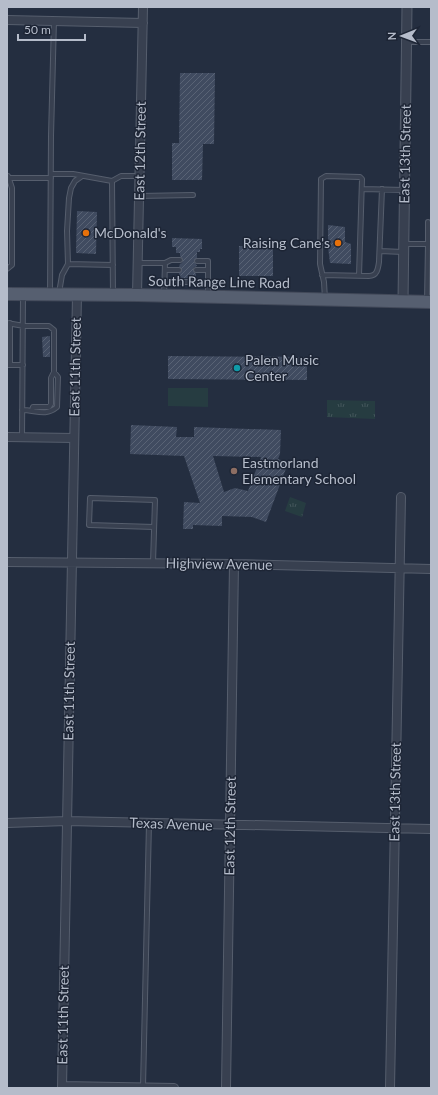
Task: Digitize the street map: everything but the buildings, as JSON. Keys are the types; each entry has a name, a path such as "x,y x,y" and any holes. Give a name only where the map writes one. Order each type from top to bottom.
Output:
{"main road":[{"name":"South Range Line Road","path":"7,294 164,295 429,302"}],"street":[{"name":"East 12th Street","path":"137,295 143,7"},
{"name":"East 13th Street","path":"403,301 407,7"},
{"path":"7,20 143,23"},
{"name":"East 11th Street","path":"62,1087 77,295"},
{"path":"7,437 74,438"},
{"name":"East 13th Street","path":"390,1088 394,828 402,497"},
{"name":"Highview Avenue","path":"7,562 234,564 431,569"},
{"name":"East 12th Street","path":"226,1088 234,564"},
{"name":"Texas Avenue","path":"7,823 67,821 431,829"},
{"path":"62,1087 174,1088"}],"lane":[{"path":"54,20 52,51 51,176 54,295"},
{"path":"407,42 431,42"},
{"path":"7,269 12,265 12,188 8,177 73,174 112,181 121,176 140,176"},
{"path":"54,295 68,264 67,231 71,188 75,181 82,176"},
{"path":"325,299 325,286 320,264 321,179 326,176 360,177 362,179 359,276"},
{"path":"112,181 113,295"},
{"path":"362,189 405,190"},
{"path":"322,275 372,276 376,274 380,262 382,189"},
{"path":"139,196 193,196"},
{"path":"428,222 430,272 429,302"},
{"path":"380,251 428,244"},
{"path":"138,263 165,263 171,260 180,260"},
{"path":"197,261 208,261 208,296"},
{"path":"164,295 165,263"},
{"path":"68,264 113,265"},
{"path":"165,270 179,270"},
{"path":"196,270 208,270"},
{"path":"164,282 208,282"},
{"path":"22,437 24,294"},
{"path":"23,365 9,365 9,323 24,326 49,326 54,330 54,372 52,378 51,404 49,407 33,407 32,410"},
{"path":"22,410 32,410 35,413 51,412 57,407 58,377 54,372"},
{"path":"154,527 90,525 90,498 155,500 154,563"},
{"path":"143,1087 149,823"}],"green space":[{"path":"168,388 208,388 208,407 168,406"},
{"path":"327,400 375,401 375,419 327,417"},
{"path":"290,497 306,503 302,517 285,511"}],"place":[{"name":"McDonald's","path":"86,233"},
{"name":"Raising Cane's","path":"338,243"},
{"name":"Palen Music Center","path":"237,368"},
{"name":"Eastmorland Elementary School","path":"234,471"}]}
